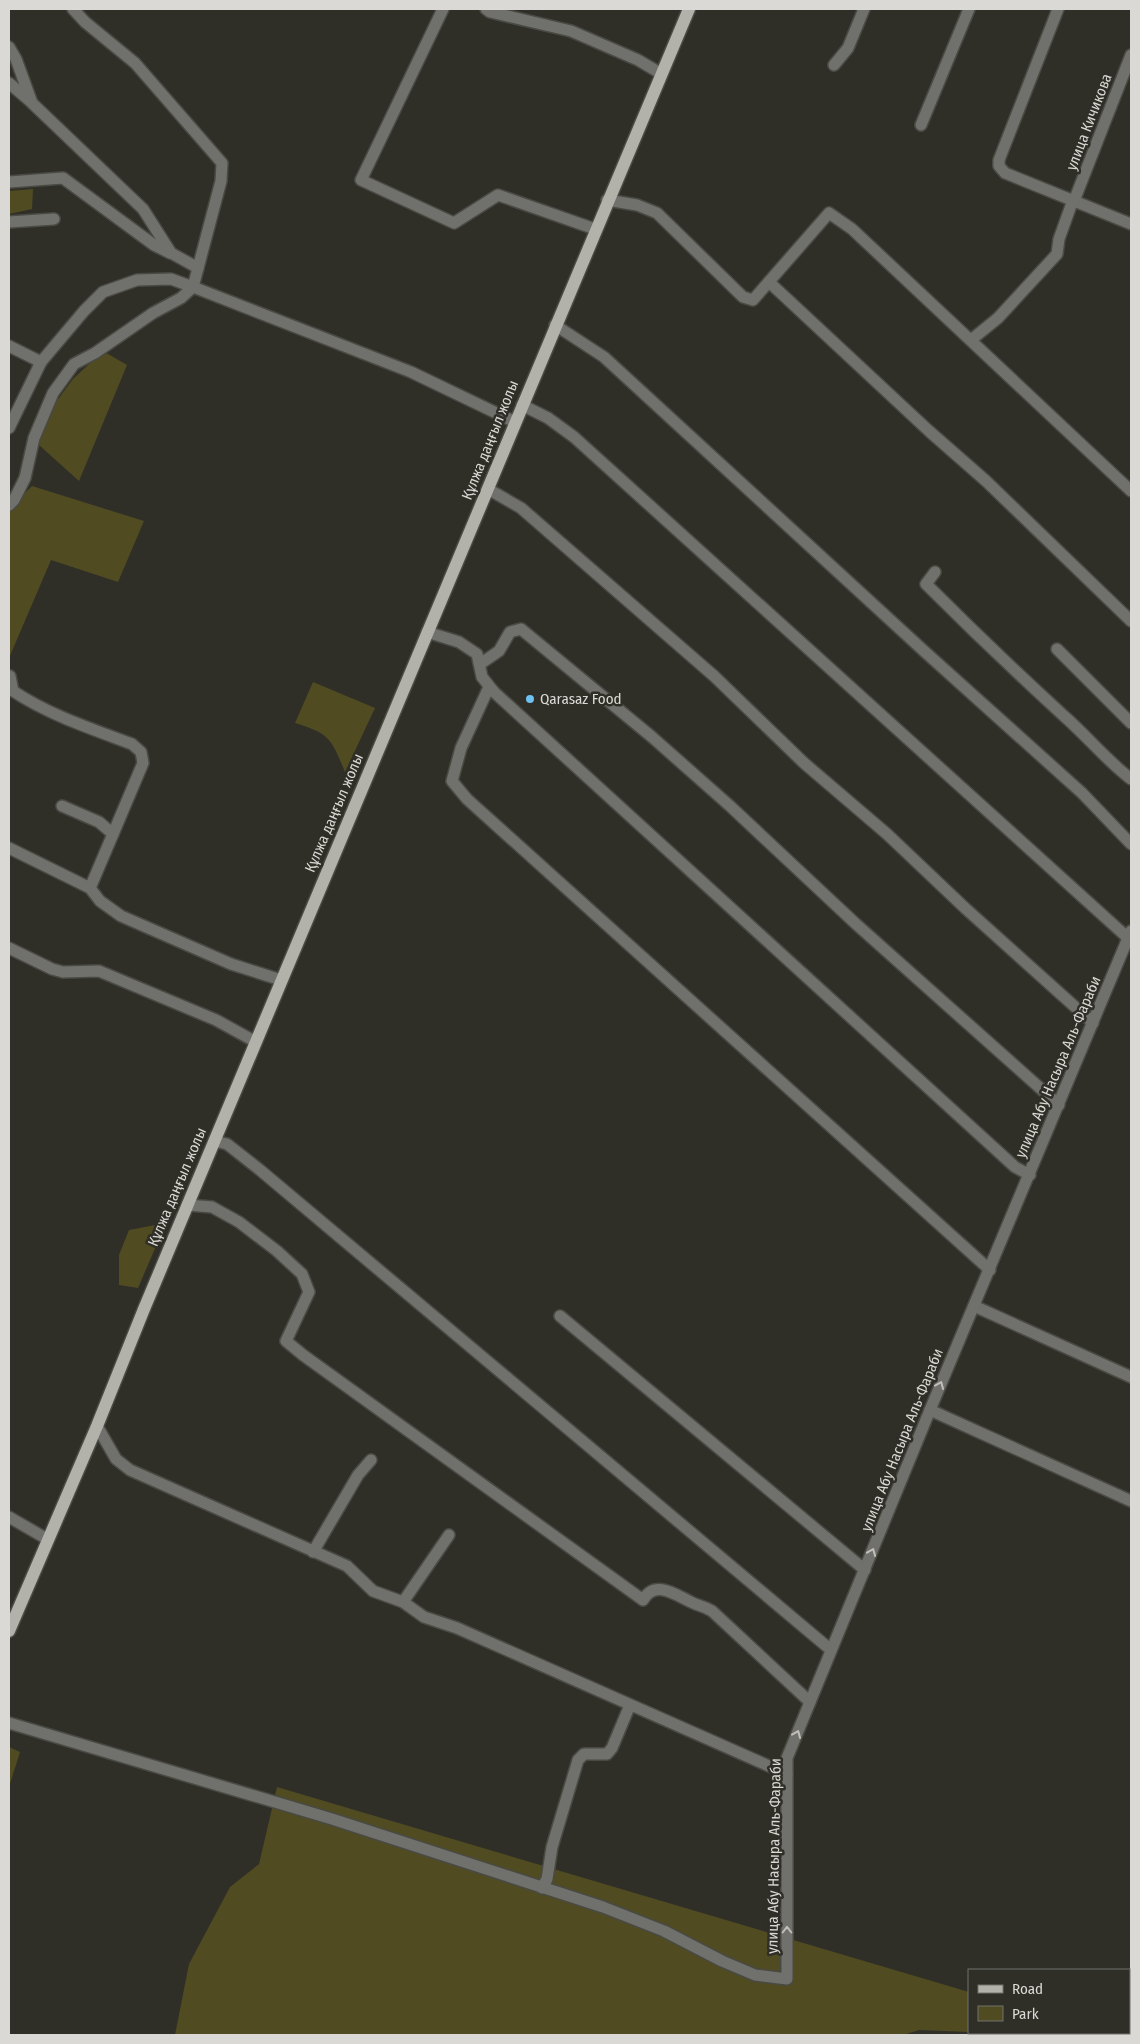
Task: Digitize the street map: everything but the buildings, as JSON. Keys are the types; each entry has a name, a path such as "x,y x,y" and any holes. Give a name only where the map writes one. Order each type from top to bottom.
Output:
{"main road":[{"name":"Құлжа даңғыл жолы","path":"9,1631 97,1426 187,1205 488,489 660,73 689,9"}],"street":[{"path":"9,505 14,500 26,478 34,438 53,393 74,364 95,353 153,313 181,298 193,287 221,181 222,163 135,63 85,22 73,9"},
{"path":"443,9 361,180 454,223 498,195 595,229"},
{"path":"486,9 490,12 571,31 638,60 660,73"},
{"path":"834,65 848,48 864,9"},
{"path":"921,125 969,9"},
{"path":"1058,9 999,160 999,166 1005,173 1131,224"},
{"path":"9,48 16,59 32,103"},
{"name":"улица Кичикова","path":"971,340 998,318 1057,254 1059,238 1073,200 1131,55"},
{"path":"9,83 143,209 171,253"},
{"path":"9,182 63,178 154,245 198,268"},
{"path":"607,200 636,205 657,213 742,296 753,300 829,213 852,229 1131,491"},
{"path":"9,222 54,219"},
{"path":"9,428 41,362 84,311 103,292 138,280 171,279 411,372 515,422"},
{"path":"769,282 929,431 986,481 1131,621"},
{"path":"555,325 604,357 924,652 1082,793 1131,844"},
{"path":"9,346 41,362"},
{"path":"522,405 548,418 574,437 1130,935"},
{"path":"488,489 520,508 699,663 804,764 887,834 965,908 1093,1023"},
{"path":"935,572 926,584 1039,694 1065,716 1111,763 1131,778"},
{"path":"480,664 499,651 510,632 521,629 652,737 730,806 856,924 1059,1105"},
{"path":"427,632 450,638 477,654 482,677 489,687 1015,1167 1030,1175"},
{"path":"1057,649 1131,723"},
{"path":"10,676 13,691 27,700 50,712 132,744 141,752 143,764 90,888"},
{"path":"489,687 461,748 452,781 467,799 990,1270"},
{"path":"62,806 99,822 113,834"},
{"path":"9,848 90,888 100,900 121,916 231,964 281,980"},
{"name":"улица Абу Насыра Аль-Фараби","path":"542,1888 603,1907 664,1931 722,1961 755,1975 787,1979 787,1758 930,1410 1130,935"},
{"path":"9,948 52,969 63,972 100,971 216,1020 256,1042"},
{"path":"214,1141 227,1144 260,1170 831,1650"},
{"path":"187,1205 212,1207 239,1222 302,1274 309,1292 286,1341 303,1355 643,1600 655,1590 667,1589 693,1604 701,1604 712,1611 810,1702"},
{"path":"974,1306 1131,1377"},
{"path":"560,1316 865,1570"},
{"path":"930,1410 1131,1501"},
{"path":"97,1426 123,1466 347,1566 373,1591 403,1602 424,1617 457,1628 787,1774"},
{"path":"313,1552 358,1475 371,1460"},
{"path":"9,1517 47,1539"},
{"path":"403,1602 448,1535"},
{"path":"9,1723 332,1819 542,1888 547,1879 552,1848 578,1760 584,1754 607,1754 612,1748 630,1705"}],"green space":[{"path":"33,189 32,209 9,214 9,191"},
{"path":"103,351 127,365 79,481 39,445 47,414 73,379"},
{"path":"32,486 144,521 118,582 51,560 9,658 9,509"},
{"path":"313,682 375,708 345,772 332,744 323,734 295,723"},
{"path":"166,1223 138,1288 119,1285 119,1255 129,1230"},
{"path":"9,1747 20,1752 9,1787"},
{"path":"277,1787 968,1992 968,2032 919,2030 903,2035 175,2035 189,1964 230,1887 259,1864"},
{"path":"982,2034 1114,2035 984,2035"}],"place":[{"name":"Qarasaz Food","path":"530,699"}]}
